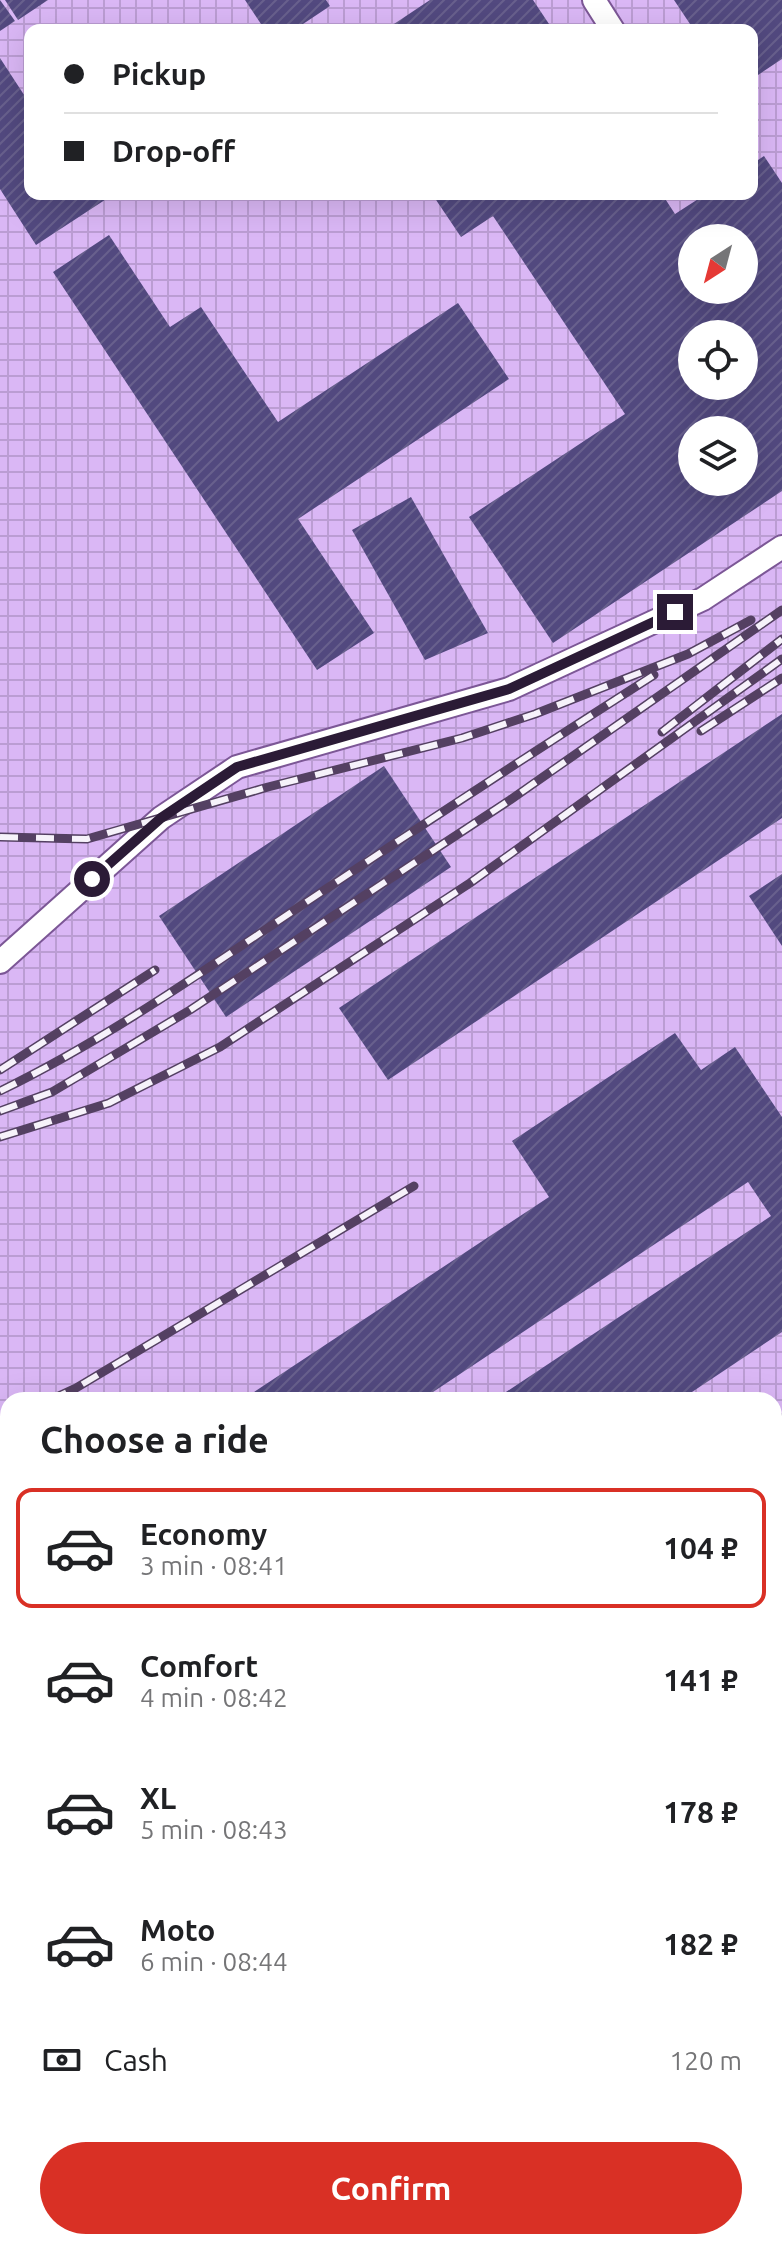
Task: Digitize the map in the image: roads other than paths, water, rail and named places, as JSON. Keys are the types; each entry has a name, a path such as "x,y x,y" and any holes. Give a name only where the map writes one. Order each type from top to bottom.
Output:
{"lane":[{"path":"594,0 609,24"},
{"path":"0,962 161,818 237,767 509,689 703,599 782,547"}],"railway":[{"path":"0,1111 52,1092 190,1010 510,800 782,610"},
{"path":"0,837 87,839 268,787 462,738 535,714 688,654 751,620"},
{"path":"662,732 782,639"},
{"path":"0,1137 109,1103 220,1047 470,883 782,659"},
{"path":"0,1091 77,1050 152,1004 654,675"},
{"path":"701,731 782,678"},
{"path":"0,1070 155,970"},
{"path":"67,1392 414,1186"}]}
